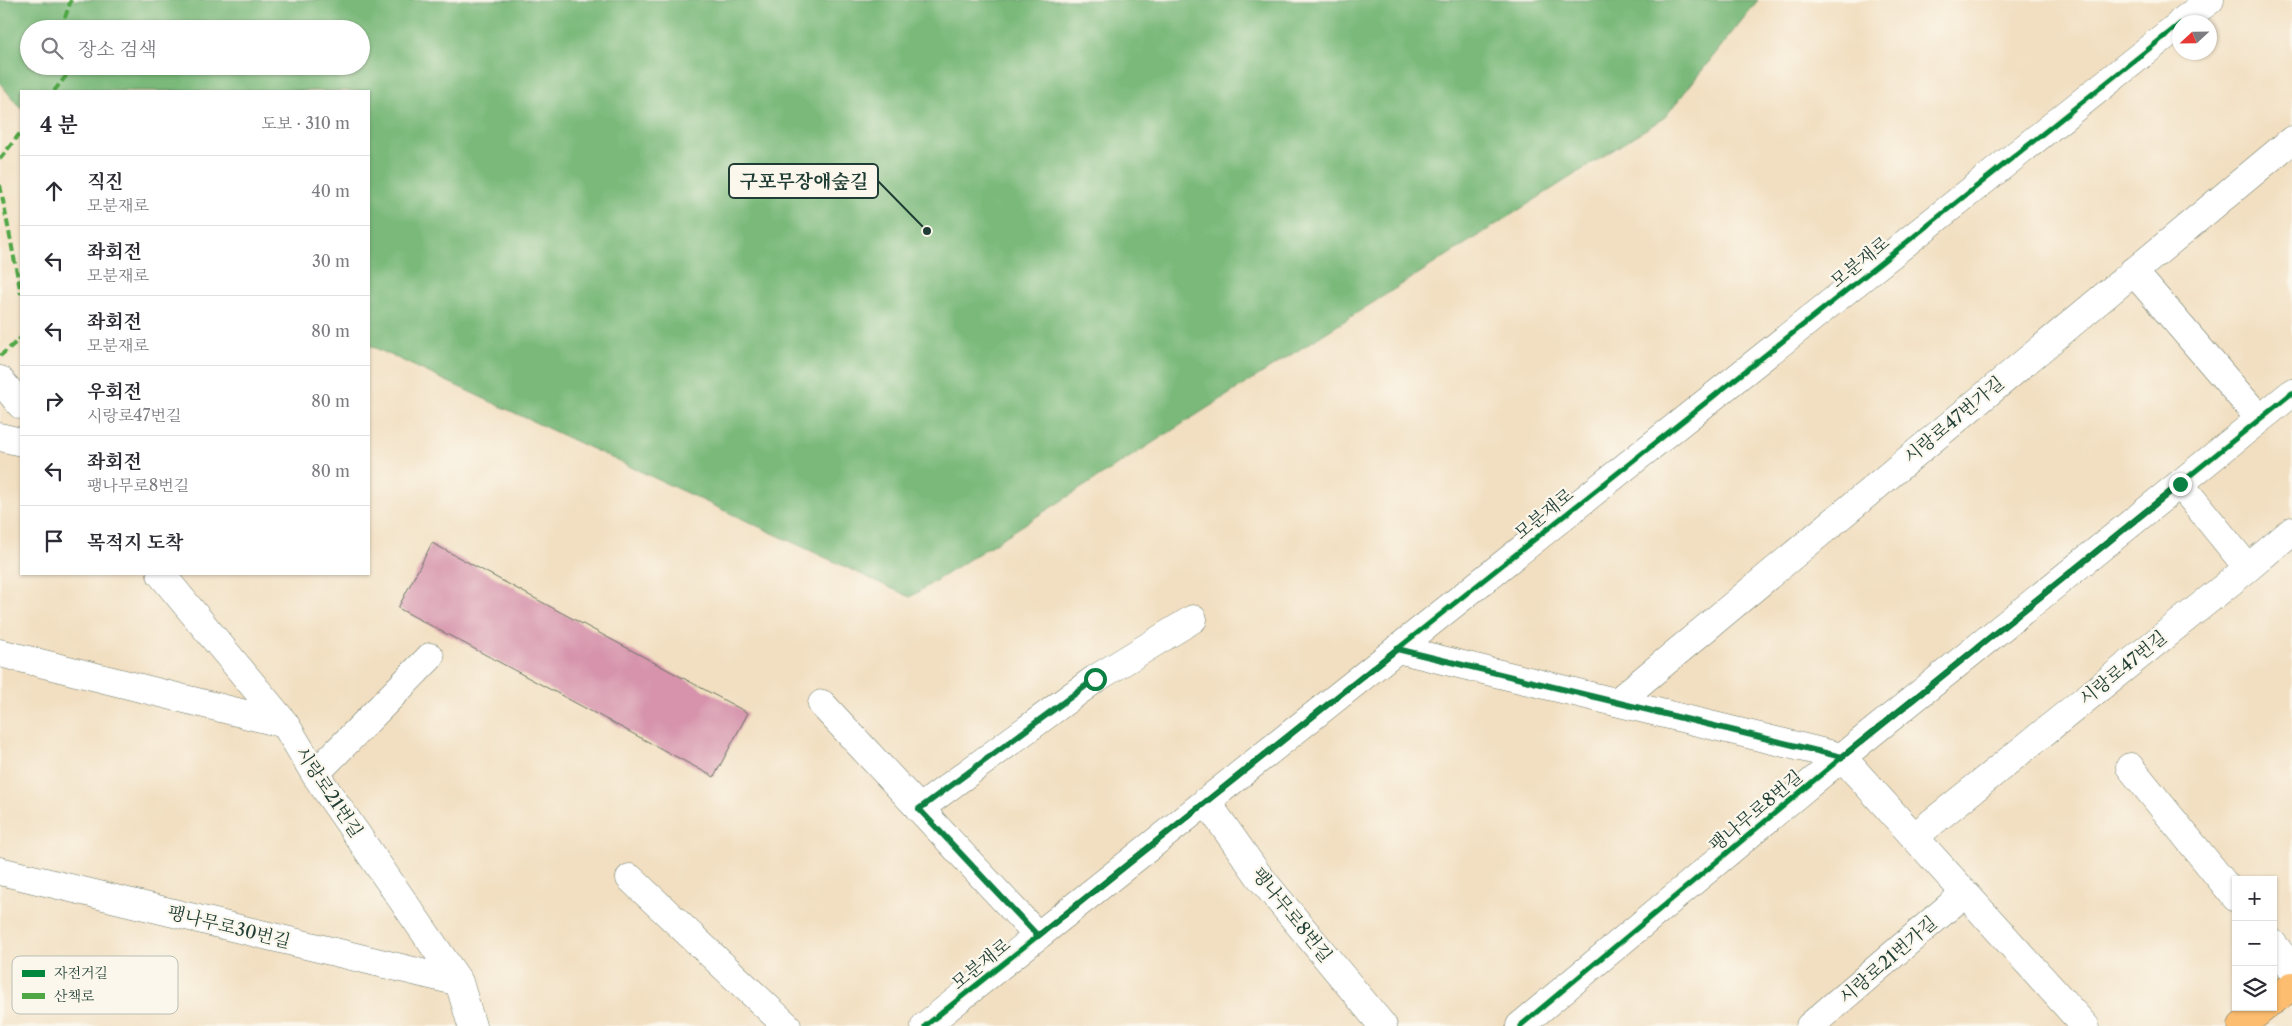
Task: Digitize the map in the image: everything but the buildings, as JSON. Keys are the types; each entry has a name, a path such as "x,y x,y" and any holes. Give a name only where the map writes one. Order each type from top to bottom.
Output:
{"main road":[{"path":"2277,998 2292,986"},
{"path":"2242,1026 2261,1011"}],"street":[{"name":"모분재로","path":"2190,15 2210,0"},
{"name":"모분재로","path":"925,1026 2172,29"},
{"name":"시랑로47번가길","path":"1618,702 2292,140"},
{"path":"2133,271 2260,419"},
{"path":"0,380 20,404"},
{"name":"팽나무로8번길","path":"1520,1026 1842,757 2292,393"},
{"path":"0,437 20,442"},
{"path":"2180,484 2248,568"},
{"name":"시랑로47번길","path":"1914,837 2292,531"},
{"name":"시랑로21번길","path":"162,575 285,724 315,774 459,982 472,1026"},
{"path":"919,809 1095,679 1193,618"},
{"path":"1397,649 1842,757 2085,1026"},
{"path":"0,653 285,724"},
{"path":"315,774 430,657"},
{"name":"모분재로","path":"822,704 1038,936"},
{"path":"2130,767 2232,893"},
{"name":"팽나무로8번길","path":"1206,801 1259,876 1383,1026"},
{"name":"팽나무로30번길","path":"0,871 459,982"},
{"path":"630,878 787,1026"},
{"name":"시랑로21번가길","path":"1810,1026 1965,893"},
{"path":"2277,949 2292,968"}],"green space":[{"path":"0,0 1758,0 1665,117 910,597 370,345 370,90 20,90 20,108 0,83"}],"marked path":[{"path":"64,20 71,0"},
{"path":"55,90 67,75"},
{"path":"0,159 20,133"},
{"path":"0,185 20,289"},
{"path":"0,356 20,339"}],"cycle path":[{"path":"925,1026 2172,30"},
{"path":"1520,1026 1842,757 2292,393"}],"place":[{"name":"구포무장애숲길","path":"927,231"}],"route":[{"path":"1095,679 919,809 1038,936 1397,649 1842,757 2180,484"}]}
